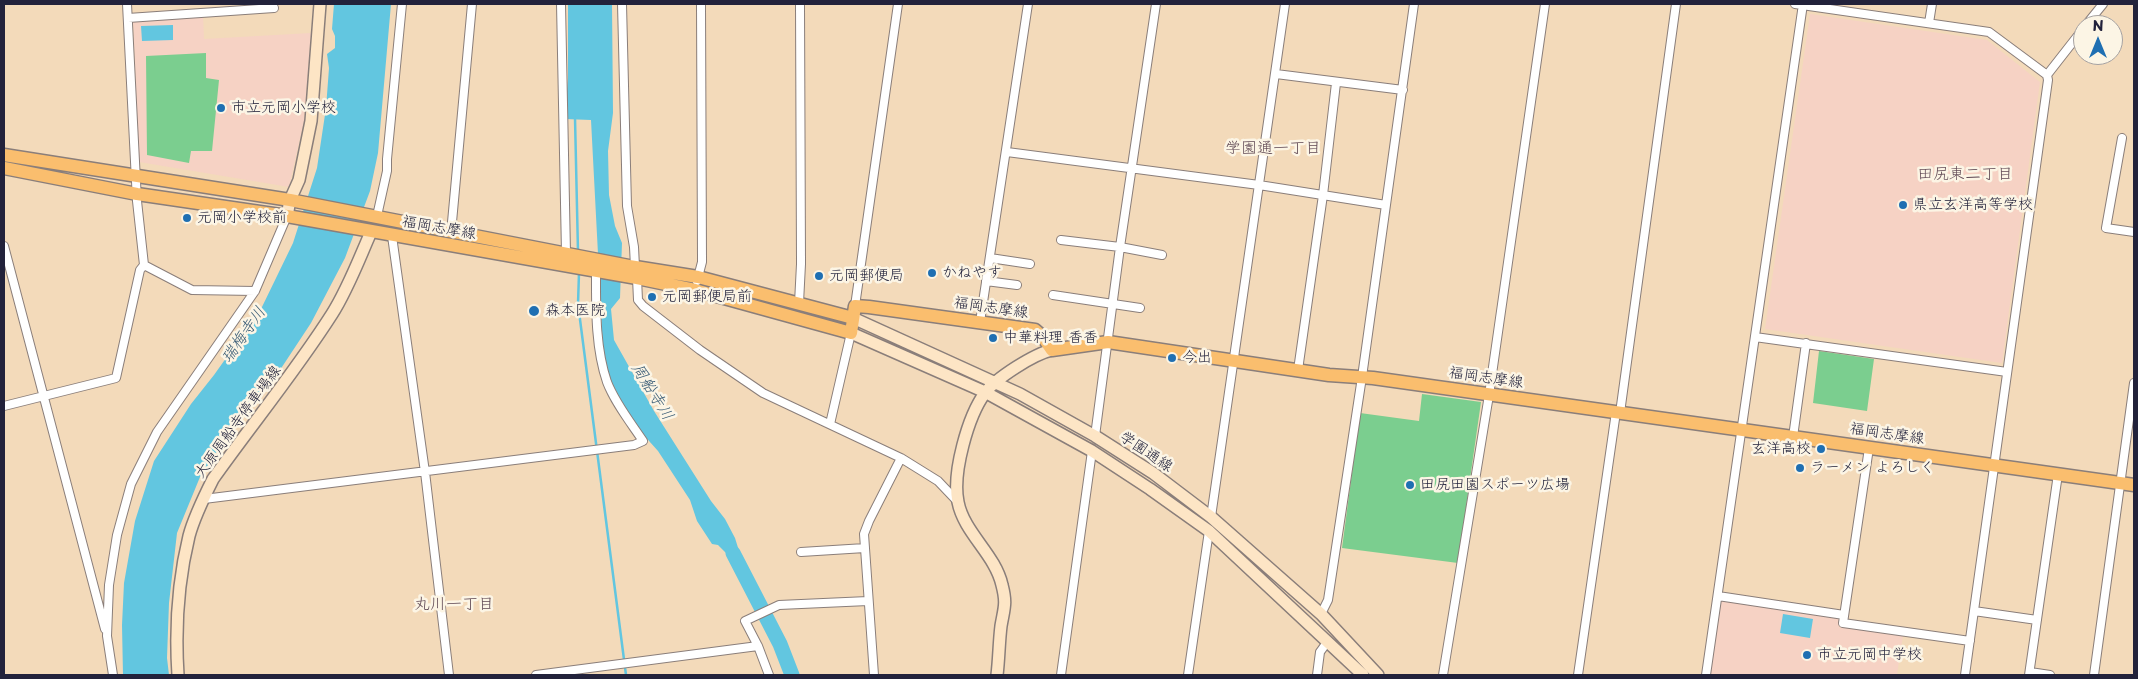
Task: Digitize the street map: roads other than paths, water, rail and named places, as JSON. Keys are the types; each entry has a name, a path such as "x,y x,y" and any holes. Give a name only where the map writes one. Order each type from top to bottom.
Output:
{"main road":[{"name":"福岡志摩線","path":"4,155 290,200 452,230 566,259 596,270 634,270 698,277 799,303 854,312 980,322 1035,330 1043,336 1052,350 1108,342 1329,375 1362,377 1489,394 2128,484"},
{"name":"福岡志摩線","path":"4,168 138,194 287,216 444,245 566,259"},
{"path":"566,259 634,270"},
{"name":"福岡志摩線","path":"634,270 695,290 851,332"},
{"path":"851,332 854,312"}],"street":[{"path":"4,406 116,378 140,270 144,265 136,177 127,4"},
{"path":"113,675 108,636 109,585 117,535 131,484 157,432 255,291 287,216 290,200 299,180 311,121 320,4"},
{"path":"377,216 387,171 402,4"},
{"path":"444,245 452,230 472,4"},
{"path":"560,4 566,259"},
{"path":"622,4 627,206 634,248 634,270 638,300 643,306 700,350 763,393 902,458 938,481 958,502 968,524 994,564 1002,582 1006,609 1001,625 998,675"},
{"path":"695,290 702,262 701,4"},
{"path":"799,303 801,264 800,4"},
{"path":"854,312 898,4"},
{"path":"980,322 1028,4"},
{"path":"1095,436 1120,247 1156,4"},
{"path":"1211,517 1285,4"},
{"path":"1321,614 1328,600 1362,377 1414,4"},
{"path":"1443,675 1489,394 1544,4"},
{"path":"1578,675 1618,412 1676,4"},
{"path":"1706,675 1742,430 1800,4 1989,32 2047,75 2048,80 1965,675"},
{"path":"1929,23 1932,4"},
{"path":"2094,15 2103,4"},
{"path":"128,18 274,8"},
{"path":"2047,75 2073,42"},
{"path":"1276,74 1403,90"},
{"path":"1298,370 1323,195 1336,83"},
{"path":"2122,138 2106,228 2134,232"},
{"path":"1007,152 1259,185 1386,205"},
{"name":"大原周船寺停車場線","path":"178,675 179,595 183,566 189,534 204,499 213,479 254,421 286,382 333,312 371,232"},
{"path":"392,236 425,472 449,675"},
{"path":"1061,240 1120,247 1162,255"},
{"path":"4,246 100,613 108,636"},
{"path":"990,258 1030,264"},
{"path":"144,265 192,290 255,291"},
{"path":"204,499 425,472 634,444 643,441 608,383 603,367 598,331 596,270"},
{"path":"986,281 1016,286"},
{"path":"1053,295 1140,308"},
{"name":"学園通線","path":"854,312 1020,394 1095,436 1152,473 1211,517 1321,614 1378,675"},
{"path":"830,424 851,332"},
{"name":"学園通線","path":"851,332 986,392 1092,452 1150,489 1209,531 1363,675"},
{"path":"1755,336 2007,372"},
{"path":"1794,437 1806,343"},
{"path":"958,502 959,470 968,427 986,392 995,383 1027,361 1052,350"},
{"path":"2094,675 2128,484 2134,383"},
{"path":"1869,448 1843,624 1970,641"},
{"path":"1061,675 1092,452"},
{"path":"874,675 864,534 869,520 902,458"},
{"path":"2050,675 2030,674 2058,474"},
{"path":"1188,675 1209,531"},
{"path":"801,552 865,548"},
{"path":"1718,596 1844,615"},
{"path":"769,675 758,646 745,621 779,605 868,601"},
{"path":"1974,611 2037,620"},
{"path":"1317,675 1320,652 1328,641"},
{"path":"536,675 758,646"}],"water":[{"name":"瑞梅寺川","path":"334,4 391,4 378,153 370,191 345,258 311,323 278,373 225,439 200,477 177,533 169,603 167,658 169,675 123,675 122,625 124,583 135,521 154,461 191,404 261,309 293,243 317,168 326,108 329,68 327,54 335,48 335,36 332,29"},
{"path":"568,4 612,4 613,113 608,151 609,195 615,226 622,243 620,298 611,309 614,340 654,411 711,501 725,519 735,538 744,567 738,574 729,556 718,545 712,544 697,521 690,500 658,451 641,432 624,406 610,379 603,350 591,120 565,119 568,78"},
{"path":"173,25 173,40 142,41 141,26"},
{"path":"1783,614 1813,619 1810,638 1780,633"}],"waterway":[{"path":"575,118 578,252"},
{"path":"579,273 578,304 626,675"},
{"name":"周船寺川","path":"733,553 780,644 792,675"}],"place":[{"name":"市立元岡小学校","path":"221,108"},
{"name":"県立玄洋高等学校","path":"1903,205"},
{"name":"元岡小学校前","path":"187,218"},
{"name":"かねやす","path":"932,273"},
{"name":"元岡郵便局","path":"819,276"},
{"name":"元岡郵便局前","path":"652,297"},
{"name":"森本医院","path":"534,311"},
{"name":"中華料理 香香","path":"993,338"},
{"name":"今出","path":"1172,358"},
{"name":"玄洋高校","path":"1821,449"},
{"name":"ラーメン よろしく","path":"1800,468"},
{"name":"田尻田園スポーツ広場","path":"1410,485"},
{"name":"市立元岡中学校","path":"1807,655"}],"district":[{"name":"学園通一丁目","path":"1273,149"},
{"name":"田尻東二丁目","path":"1965,175"},
{"name":"丸川一丁目","path":"454,605"}]}
